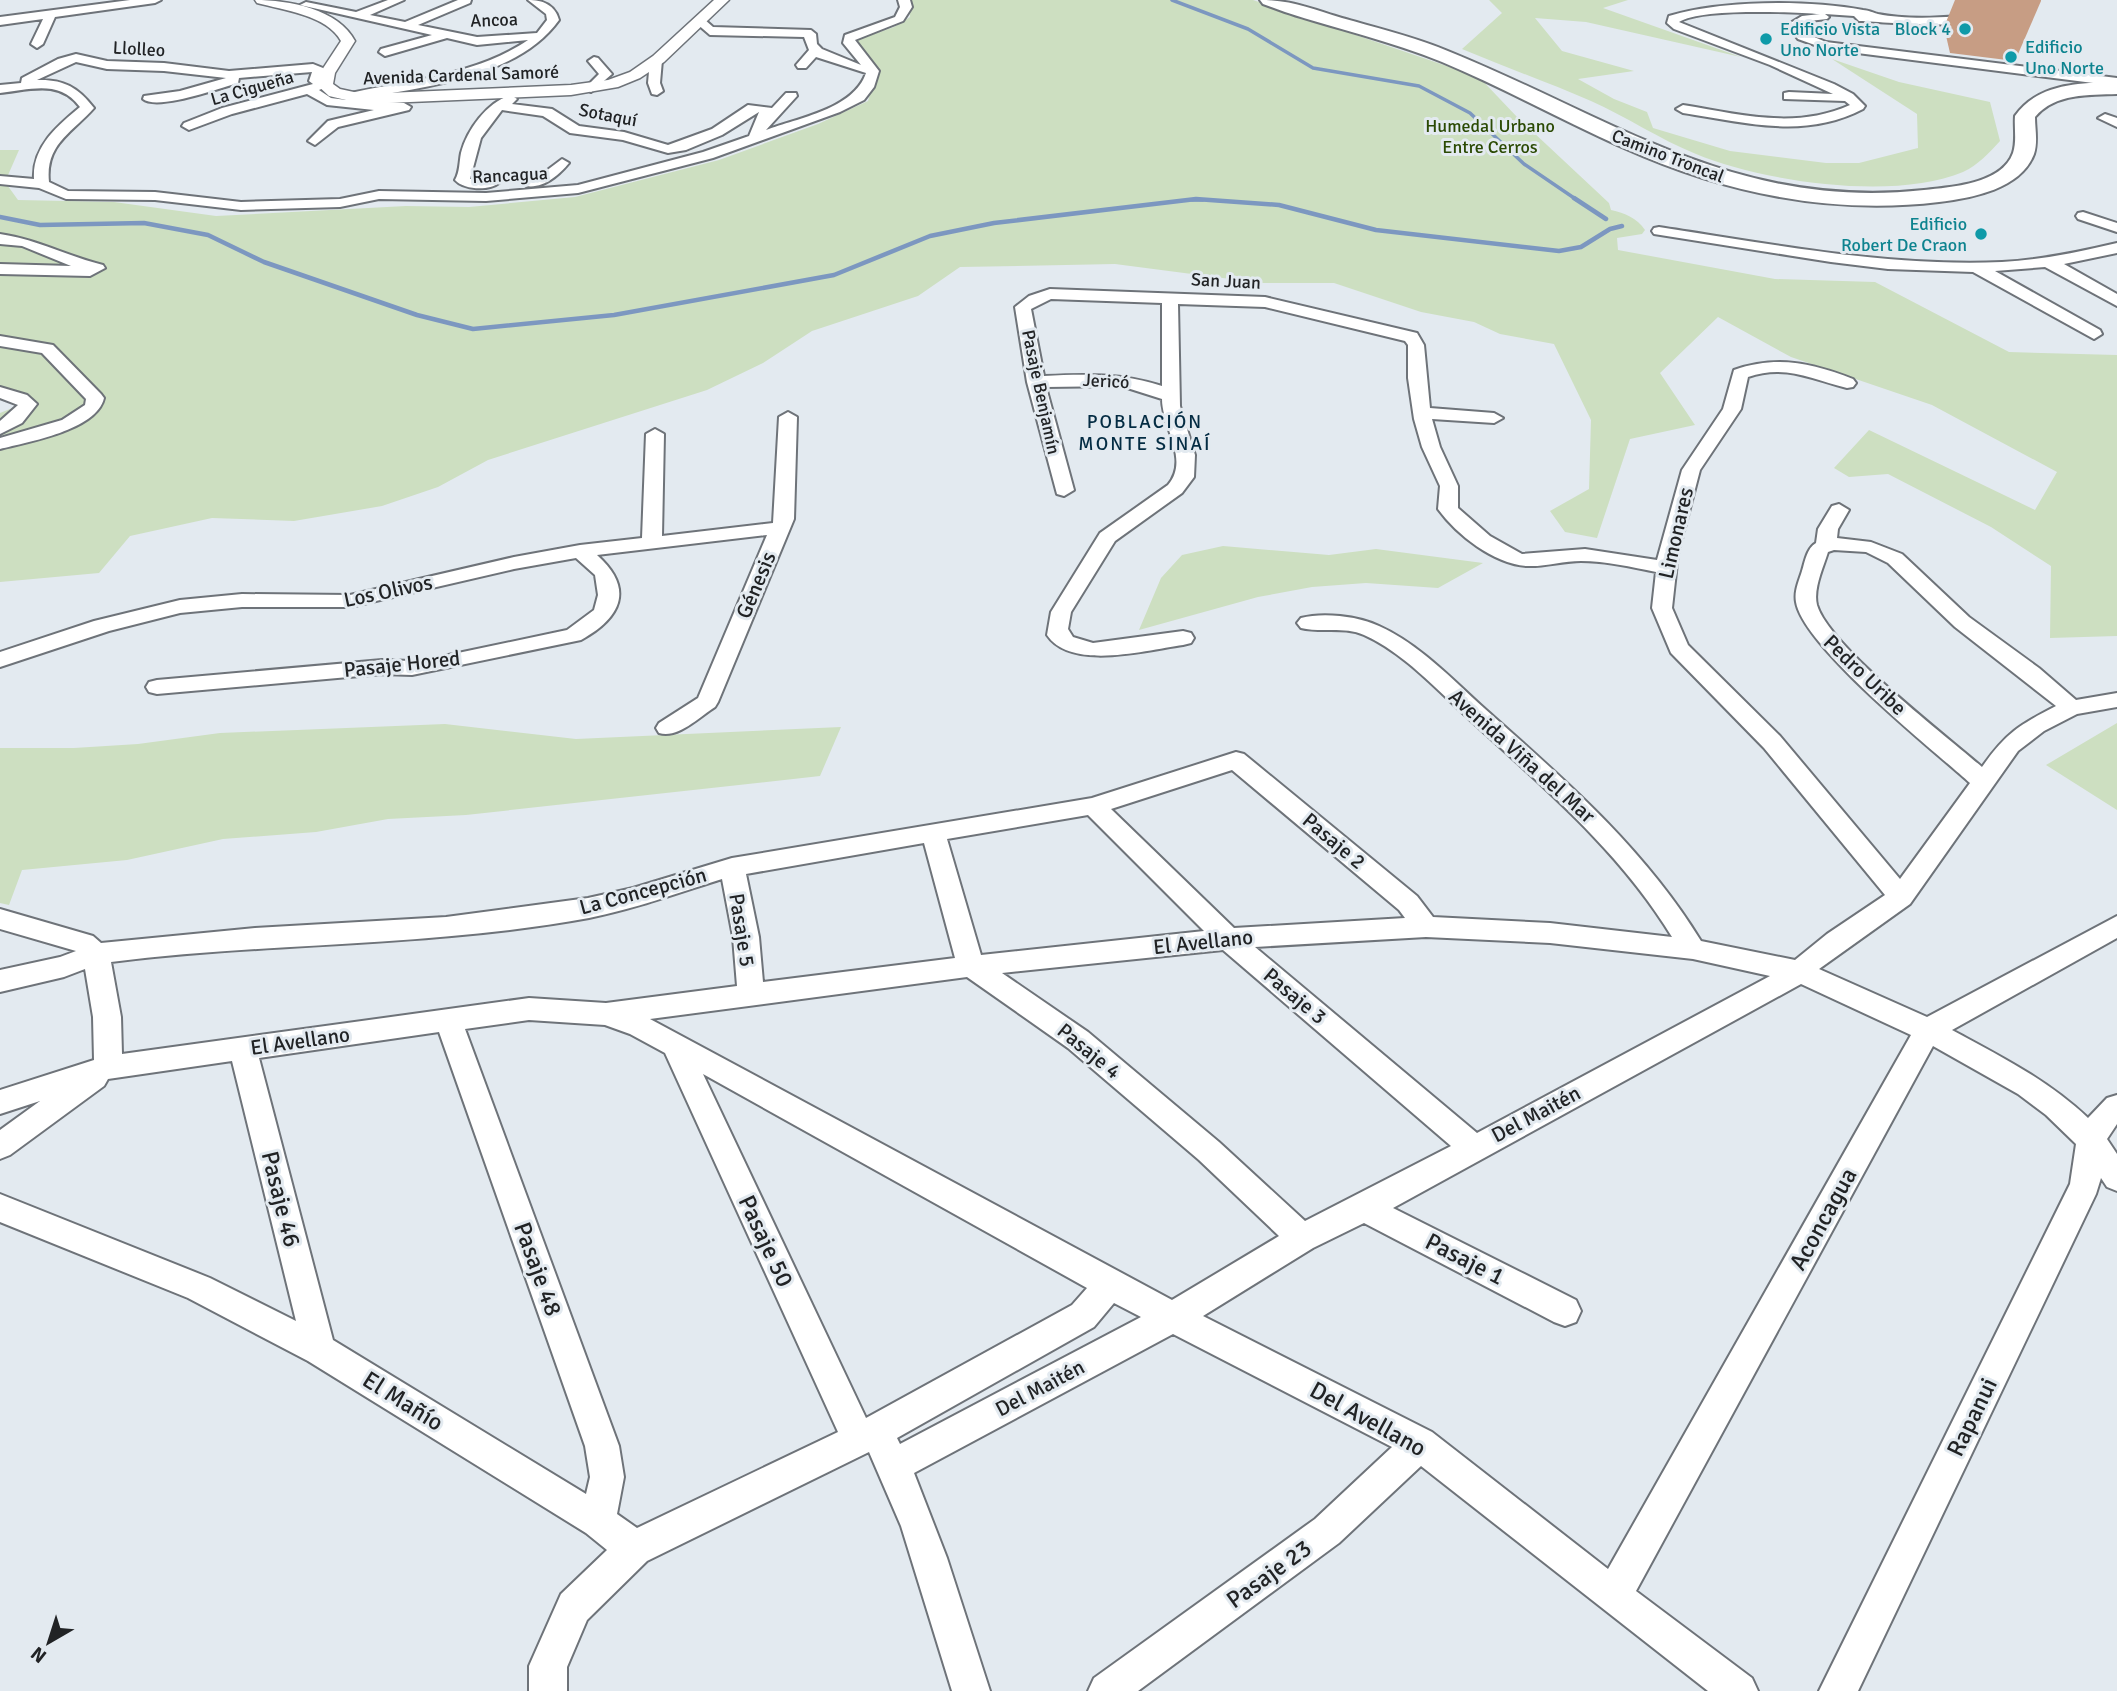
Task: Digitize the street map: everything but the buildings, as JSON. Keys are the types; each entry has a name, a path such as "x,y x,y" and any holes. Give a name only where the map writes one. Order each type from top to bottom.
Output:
{"main road":[{"name":"Camino Troncal","path":"1269,0 1450,58 1691,168 1754,186 1824,197 1911,199 1963,191 1990,183 2009,172 2021,159 2025,149 2025,116 2037,103 2074,92 2117,89"},
{"name":"Camino Troncal","path":"1289,0 1458,53 1697,161 1751,176 1812,186 1871,190 1908,188 1968,176 1988,167 2001,155 2009,136 2007,117 2018,101 2041,91 2080,84 2117,82"}],"street":[{"path":"58,0 121,6"},
{"path":"0,21 155,0"},
{"name":"Avenida Cardenal Samoré","path":"262,0 299,7 333,23 346,35 346,49 328,71 322,90 351,97 405,99 591,88 629,77 656,60 722,0"},
{"path":"299,7 322,0"},
{"path":"358,16 398,0"},
{"path":"351,97 490,64 518,53 544,34 553,20 551,13 534,0"},
{"path":"1965,0 1987,10 1987,16 1955,21 1873,16 1805,18 1793,25 1796,33 1825,44 2117,82"},
{"path":"408,25 466,1"},
{"name":"Ancoa","path":"299,7 489,42 544,34"},
{"path":"884,10 904,7"},
{"path":"873,71 849,43 849,38 887,24 904,7"},
{"path":"1683,109 1716,113 1732,120 1757,124 1796,124 1857,106 1852,99 1752,52 1678,26 1671,20 1691,13 1773,7 1873,16"},
{"path":"37,44 50,16"},
{"path":"699,21 710,31 807,33 810,34 812,46 816,50 843,63 873,71"},
{"path":"385,52 447,35"},
{"path":"802,65 816,50"},
{"name":"Llolleo","path":"0,89 27,81 62,62 76,58 107,65 164,67 229,75 318,69 315,81 322,90"},
{"path":"656,60 654,83 657,91"},
{"path":"591,88 606,74 594,61"},
{"name":"Rancagua","path":"42,184 66,195 155,196 241,206 340,203 379,195 532,195 610,183 753,140 848,103 868,87 873,71"},
{"name":"Llolleo","path":"149,99 181,95 256,72"},
{"path":"2059,74 2080,84"},
{"path":"0,89 53,82 64,86 87,108 51,140 39,168 42,184 0,180"},
{"path":"305,106 322,90 366,106 404,107 344,120 325,130 316,141"},
{"name":"La Cigueña","path":"189,126 227,111 322,90"},
{"path":"531,183 474,184 462,180 467,172 468,153 481,123 508,100 539,92"},
{"path":"753,140 762,124 791,96"},
{"path":"1790,96 1852,99"},
{"name":"Sotaquí","path":"499,106 547,112 575,130 624,136 672,149 728,126 753,108 766,109 762,124"},
{"path":"227,111 272,114"},
{"path":"486,197 531,183 551,174 562,163"},
{"path":"398,186 445,195"},
{"path":"306,189 379,195"},
{"path":"2083,216 2117,228"},
{"path":"1659,231 1865,261 1978,268 2048,262 2114,251"},
{"path":"0,239 25,242 66,260 97,268 90,271 0,269"},
{"path":"2048,262 2117,301"},
{"path":"1978,268 2094,334"},
{"name":"San Juan","path":"1035,299 1050,294 1265,302 1411,337 1416,345 1422,413"},
{"path":"1170,297 1173,415 1186,455 1185,477 1175,489 1107,537 1061,612 1057,629 1058,635 1065,642 1092,650 1183,638"},
{"name":"Pasaje Benjamín","path":"1035,299 1023,307 1037,382 1064,490"},
{"path":"0,341 47,349 95,398 93,407 68,424 0,444"},
{"name":"Limonares","path":"1847,383 1820,372 1782,364 1756,367 1740,374 1732,409 1691,470 1665,568 1662,608 1679,648 1772,742 1901,897"},
{"name":"Jericó","path":"1037,382 1123,379 1172,397"},
{"path":"0,392 27,404 16,419 0,429"},
{"path":"1494,418 1422,413 1431,447 1449,486 1448,509 1462,524 1489,544 1523,560 1574,555 1613,558 1665,568"},
{"name":"Génesis","path":"667,728 706,702 786,514 788,417"},
{"path":"652,542 655,434"},
{"name":"Pedro Uribe","path":"1839,510 1828,529 1826,544 1815,555 1806,591 1806,603 1816,625 1846,660 1984,782"},
{"name":"Los Olivos","path":"0,660 63,638 166,609 208,602 265,599 327,603 350,601 514,563 580,551 780,528"},
{"path":"1826,544 1850,545 1889,554 1962,622 2035,674 2071,708"},
{"name":"Pasaje Hored","path":"156,687 382,667 412,668 573,635 596,622 606,610 609,598 605,573 580,551"},
{"name":"Avenida Viña del Mar","path":"1308,623 1356,626 1370,630 1423,667 1610,837 1677,919 1693,949"},
{"name":"Del Maitén","path":"895,1465 1175,1316 1302,1238 1364,1208 1800,972 1816,954 1842,934 1882,912 1901,897 2010,745 2036,726 2071,708 2117,700"},
{"name":"La Concepción","path":"0,981 64,967 96,954 255,938 446,927 588,908 633,898 732,867 1093,806 1236,760"},
{"name":"Pasaje 2","path":"1236,760 1408,903 1426,927"},
{"name":"Pasaje 3","path":"1093,806 1228,939 1475,1148"},
{"path":"933,833 971,966"},
{"name":"Pasaje 5","path":"732,867 746,937 751,993"},
{"path":"0,919 84,943 96,954 107,1017 108,1067 0,1146"},
{"path":"1928,1030 2117,926"},
{"name":"El Avellano","path":"0,1102 108,1067 529,1009 605,1014 971,966 1228,939 1426,927 1550,933 1693,949 1800,972"},
{"name":"Pasaje 4","path":"971,966 1078,1040 1209,1151 1302,1238"},
{"path":"1800,972 1928,1030 2028,1086 2103,1146 2117,1178"},
{"name":"El Avellano","path":"605,1014 640,1026 674,1043 1110,1285 1175,1316"},
{"name":"Pasaje 48","path":"449,1020 602,1446 607,1477 598,1521"},
{"name":"Aconcagua","path":"1613,1596 1928,1030"},
{"name":"Pasaje 50","path":"674,1043 867,1435 895,1465 913,1508 971,1691"},
{"name":"Pasaje 46","path":"243,1049 319,1350"},
{"path":"2103,1146 2106,1115 2117,1107"},
{"name":"Rapanui","path":"1838,1691 2103,1146"},
{"name":"El Mañío","path":"0,1208 199,1288 319,1350 598,1521 634,1548"},
{"name":"Pasaje 1","path":"1364,1208 1565,1311"},
{"name":"Del Maitén","path":"634,1548 867,1435 1083,1316 1110,1285"},
{"name":"Del Avellano","path":"1175,1316 1420,1444 1613,1596"},
{"name":"Pasaje 23","path":"1107,1691 1327,1531 1420,1444"},
{"path":"548,1691 548,1666 574,1607 634,1548"},
{"path":"1613,1596 1739,1691"}],"green space":[{"name":"Humedal Urbano Entre Cerros","path":"908,0 1253,0 1479,77 1518,118 1609,203 1611,210 1630,217 1642,226 1645,230 1642,234 1617,238 1618,250 1775,279 1875,282 2009,352 2117,355 2117,636 2050,638 2051,566 1991,527 1888,474 1849,477 1834,468 1869,430 2035,510 2057,472 1932,405 1791,357 1718,317 1660,373 1695,425 1630,439 1597,538 1565,532 1550,511 1589,489 1591,420 1554,344 1500,334 1474,322 1421,312 1334,283 1261,283 1115,264 960,267 918,296 812,331 763,363 707,390 488,460 438,487 382,506 294,521 212,518 130,536 99,573 0,582 0,413 20,405 0,394 0,150 19,150 5,182 18,200 114,202 216,216 406,206 469,207 575,197 719,160 818,124 868,101 876,72 854,41 894,27 910,17"},
{"path":"1489,0 1628,0 1603,8 1741,57 1586,22 1535,18 1562,51 1634,71 1578,79 1614,99 1647,112 1653,128 1730,151 1826,163 1859,163 1918,148 1917,114 1832,59 1899,82 1990,102 2000,141 1963,172 1935,181 1866,186 1792,180 1756,173 1696,154 1591,101 1462,49 1502,13"},
{"path":"1223,546 1329,555 1376,549 1483,563 1438,588 1366,583 1312,587 1258,597 1139,630 1161,578 1182,555"},
{"path":"2117,723 2117,810 2046,765"},
{"path":"445,724 576,739 841,727 820,776 466,815 388,819 316,832 223,839 127,860 22,870 9,905 0,903 0,748 74,748 138,744 220,733"}],"waterway":[{"path":"1172,0 1248,29 1313,68 1419,86 1470,113 1524,164 1576,199"},
{"path":"0,217 40,225 144,223 208,235 264,262 417,315 473,329 614,315 834,275 930,236 994,223 1196,199 1279,205 1376,230 1559,251 1581,247 1610,229 1622,226"},
{"path":"1576,199 1606,219"},
{"path":"1192,200 1203,200"}],"place":[{"name":"Block 4","path":"1965,29"},
{"name":"Edificio Vista Uno Norte","path":"1766,39"},
{"name":"Edificio Uno Norte","path":"2011,57"},
{"name":"Edificio Robert De Craon","path":"1981,234"}],"district":[{"name":"POBLACIÓN MONTE SINAÍ","path":"1145,432"}]}
